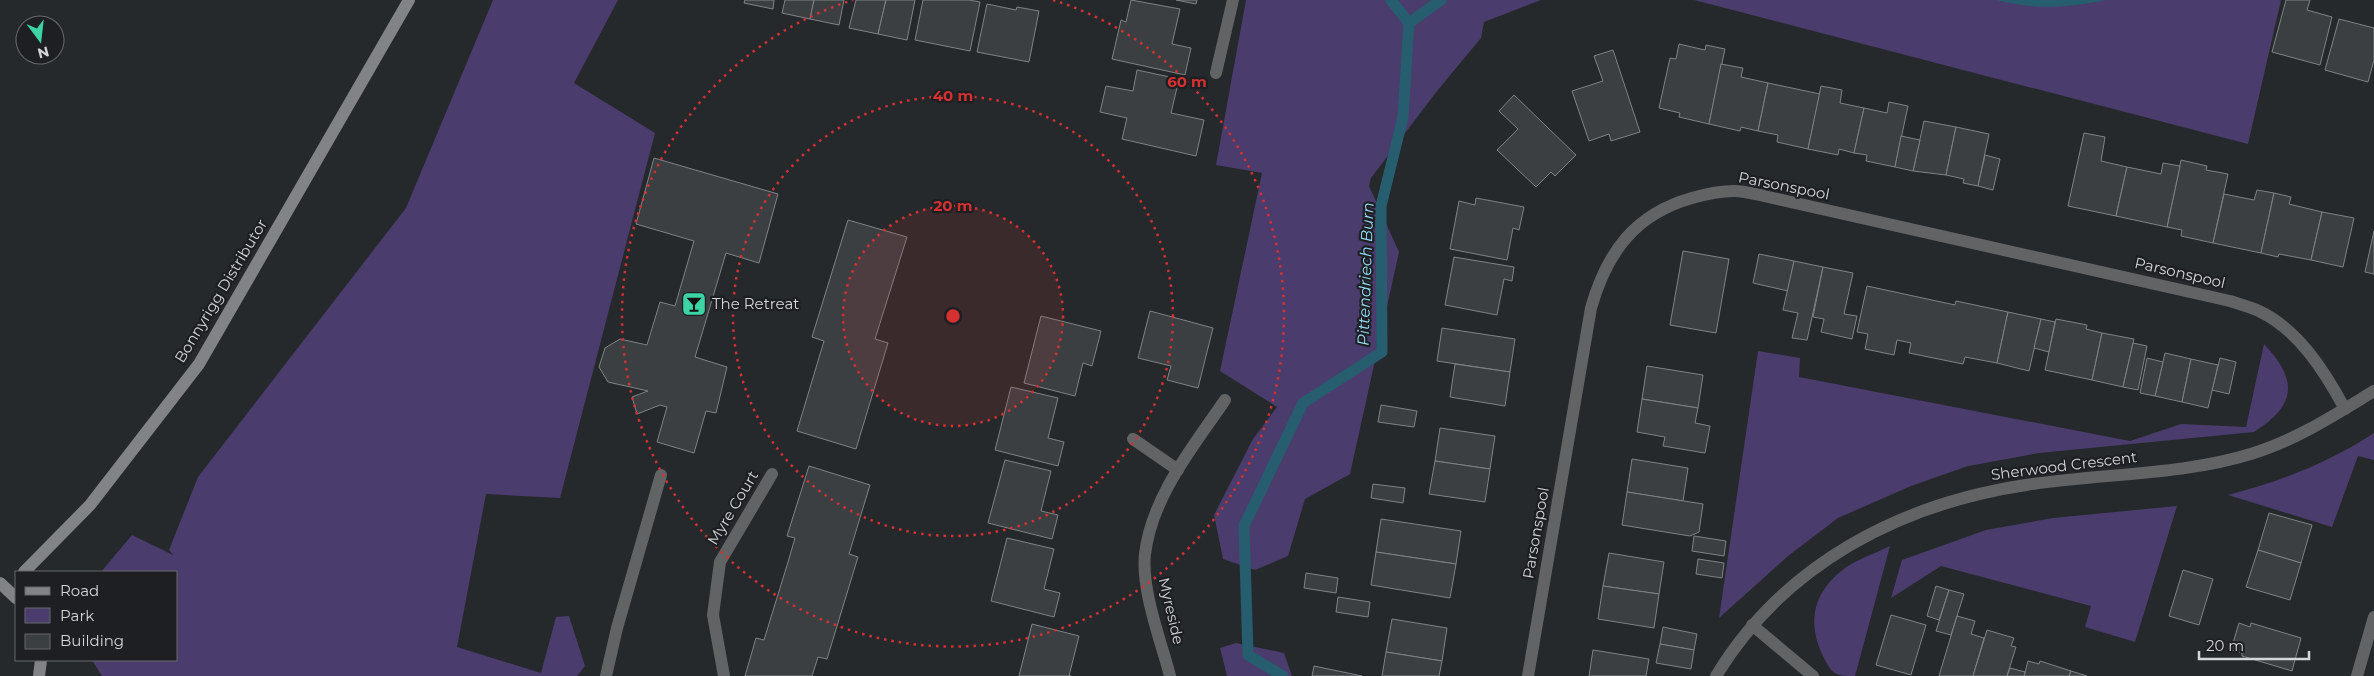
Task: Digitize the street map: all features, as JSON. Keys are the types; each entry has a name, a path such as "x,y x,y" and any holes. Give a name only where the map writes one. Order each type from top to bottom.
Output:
{"main road":[{"name":"Bonnyrigg Distributor","path":"25,571 90,505 199,364 409,0"},
{"path":"39,676 41,661"}],"street":[{"path":"1216,73 1233,0"},
{"name":"Parsonspool","path":"1528,676 1591,308 1598,284 1608,261 1626,238 1644,220 1672,204 1707,194 1734,191 1764,196 2230,301 2260,312 2284,327 2308,352 2346,408"},
{"name":"Sherwood Crescent","path":"1716,676 1752,625 1812,569 1863,535 1907,517 1975,494 2026,484 2202,466 2255,453 2301,433 2374,391"},
{"name":"Myreside","path":"1170,676 1147,589 1145,554 1157,508 1178,470 1225,400"},
{"path":"1133,439 1178,470"},
{"name":"Myre Court","path":"724,676 713,615 720,562 772,474"},
{"path":"606,676 617,628 661,475"},
{"path":"2357,676 2374,617"},
{"path":"1752,625 1813,676"}],"green space":[{"path":"493,0 618,0 574,83 655,133 560,498 486,494 457,647 541,673 556,617 569,616 585,666 577,676 102,676 93,661 178,661 178,571 102,571 132,535 173,555 169,550 198,477 406,208"},
{"path":"1246,0 1541,0 1484,22 1481,38 1437,91 1371,178 1369,186 1399,252 1350,474 1305,499 1288,556 1255,570 1223,559 1214,515 1253,439 1277,407 1220,371 1262,173 1216,165"},
{"path":"1694,0 2281,0 2248,144"},
{"path":"2264,344 2283,369 2288,391 2285,402 2278,412 2254,432 2039,453 1968,466 1911,486 1838,518 1788,556 1719,618 1758,351 1800,358 1799,377 2130,441 2181,424 2246,427"},
{"path":"2374,433 2374,460 2358,456 2332,527 2228,495 2267,484 2304,470 2357,444"},
{"path":"2177,506 2135,642 2085,627 2091,606 1941,566 1891,598 1902,560 1986,530 2053,518"},
{"path":"1890,546 1855,676 1834,673 1823,656 1815,631 1814,619 1820,597 1834,577 1845,568"},
{"path":"1236,643 1284,653 1292,676 1227,676 1220,648"}],"water":[{"path":"1996,0 2106,0 2078,5 2038,7"}],"building":[{"path":"745,0 774,0 773,9 744,3"},
{"path":"785,0 814,0 810,19 782,13"},
{"path":"814,0 844,0 839,25 810,19"},
{"path":"856,0 886,0 878,34 849,28"},
{"path":"886,0 915,0 907,40 878,34"},
{"path":"923,0 969,0 980,2 970,51 915,40"},
{"path":"1131,0 1180,9 1172,44 1191,48 1185,75 1112,59 1121,20 1126,22"},
{"path":"1176,0 1197,0 1196,4"},
{"path":"2286,0 2310,0 2307,10 2332,17 2320,65 2272,52"},
{"path":"987,4 1016,10 1017,7 1039,11 1029,62 977,52"},
{"path":"2339,19 2374,28 2374,60 2368,82 2325,70"},
{"path":"1679,44 1705,50 1706,45 1725,49 1709,124 1679,117 1680,113 1659,108 1670,58 1676,59"},
{"path":"1613,50 1640,132 1611,141 1609,134 1589,141 1572,91 1603,81 1594,56"},
{"path":"1721,64 1743,68 1741,77 1768,83 1758,131 1741,127 1740,131 1709,124"},
{"path":"1137,70 1179,79 1171,113 1204,120 1196,156 1122,139 1127,118 1100,112 1106,86 1133,91"},
{"path":"1768,83 1820,94 1808,149 1777,142 1778,135 1758,131"},
{"path":"1821,86 1842,90 1840,103 1864,108 1854,153 1839,149 1838,155 1808,149"},
{"path":"1514,95 1576,155 1555,176 1551,172 1536,187 1497,150 1518,129 1499,111"},
{"path":"1889,102 1908,106 1895,167 1866,161 1867,155 1854,153 1864,108 1887,113"},
{"path":"1924,121 1956,127 1946,175 1913,171"},
{"path":"1956,127 1989,134 1978,186 1963,183 1964,179 1946,175"},
{"path":"2084,133 2105,137 2101,161 2127,167 2116,216 2068,206"},
{"path":"1901,136 1920,140 1913,171 1895,167"},
{"path":"1985,155 2000,159 1993,190 1978,186"},
{"name":"The Retreat","path":"654,158 778,194 759,263 726,253 695,357 727,367 716,413 706,411 694,453 657,442 667,407 660,405 637,414 632,397 648,391 608,382 599,367 605,348 620,339 647,345 660,302 675,306 694,241 636,224"},
{"path":"2181,160 2207,166 2206,170 2228,174 2213,243 2181,236 2182,230 2167,227"},
{"path":"2163,163 2180,166 2167,227 2116,216 2127,167 2161,174"},
{"path":"2257,190 2274,193 2261,253 2213,243 2224,194 2254,200"},
{"path":"2274,193 2291,197 2289,204 2322,212 2311,260 2279,254 2278,257 2261,253"},
{"path":"1476,198 1524,207 1519,230 1513,228 1507,260 1450,249 1459,201 1475,205"},
{"path":"2322,212 2354,218 2343,267 2311,260"},
{"path":"848,220 907,237 875,339 888,343 856,449 797,431 824,341 812,337"},
{"path":"2374,231 2374,274 2365,272"},
{"path":"1683,251 1729,259 1716,333 1670,325"},
{"path":"1759,254 1794,261 1788,291 1753,283"},
{"path":"1454,257 1514,267 1512,281 1504,279 1497,315 1445,305"},
{"path":"1794,261 1823,267 1807,340 1792,338 1798,313 1783,310"},
{"path":"1823,267 1853,273 1844,314 1857,316 1852,339 1821,332 1824,319 1813,317"},
{"path":"1867,286 1955,305 1956,301 2008,312 1997,363 1965,357 1963,364 1909,353 1911,343 1897,340 1894,355 1865,349 1868,334 1857,332"},
{"path":"1150,311 1213,328 1198,388 1167,380 1171,366 1138,358"},
{"path":"2008,312 2041,319 2029,371 1997,363"},
{"path":"1041,316 1101,331 1092,366 1083,363 1075,396 1024,383"},
{"path":"2041,319 2055,322 2049,352 2034,348"},
{"path":"2056,319 2087,325 2086,329 2102,333 2092,380 2045,370"},
{"path":"1442,328 1515,339 1510,372 1437,361"},
{"path":"2102,333 2134,339 2123,387 2092,380"},
{"path":"2133,343 2147,346 2138,390 2123,387"},
{"path":"2165,353 2191,359 2182,402 2155,396"},
{"path":"2147,358 2163,362 2155,396 2140,393"},
{"path":"2220,358 2236,362 2229,394 2212,390"},
{"path":"2191,359 2218,365 2208,408 2182,402"},
{"path":"1455,364 1510,372 1505,406 1450,397"},
{"path":"1647,366 1703,375 1698,408 1642,399"},
{"path":"1011,387 1058,398 1048,438 1064,442 1058,466 995,450"},
{"path":"1642,399 1698,408 1695,423 1710,426 1705,453 1663,446 1665,437 1637,432"},
{"path":"1381,405 1417,411 1414,427 1378,422"},
{"path":"1440,428 1495,436 1490,469 1435,461"},
{"path":"1632,459 1688,468 1683,501 1627,492"},
{"path":"1005,460 1051,471 1041,511 1058,515 1052,539 988,523"},
{"path":"1435,461 1490,469 1485,502 1429,494"},
{"path":"809,466 870,485 849,554 858,557 827,659 818,657 812,676 745,676 756,638 764,640 788,562 795,538 787,536"},
{"path":"1373,484 1405,488 1403,503 1371,498"},
{"path":"1627,492 1703,504 1699,532 1690,536 1622,525"},
{"path":"2269,513 2312,525 2301,563 2258,550"},
{"path":"1381,519 1461,531 1456,564 1376,552"},
{"path":"1694,536 1726,541 1724,556 1692,551"},
{"path":"1007,538 1054,549 1044,589 1060,593 1054,617 991,601"},
{"path":"2258,550 2301,563 2290,600 2246,587"},
{"path":"1376,552 1456,564 1450,598 1371,585"},
{"path":"1609,553 1664,562 1659,594 1603,586"},
{"path":"1698,559 1724,563 1722,578 1696,574"},
{"path":"2183,570 2213,579 2199,625 2169,616"},
{"path":"1306,573 1338,578 1336,593 1304,588"},
{"path":"1603,586 1659,594 1654,628 1598,619"},
{"path":"1936,586 1949,590 1939,620 1927,616"},
{"path":"1949,590 1964,594 1951,635 1936,631"},
{"path":"1338,597 1370,602 1368,617 1336,612"},
{"path":"1891,615 1926,625 1911,675 1876,665"},
{"path":"1957,616 1975,621 1971,634 1984,638 1973,676 1939,676"},
{"path":"1392,619 1447,628 1442,661 1386,652"},
{"path":"2239,623 2250,627 2251,623 2301,638 2292,671 2242,656 2242,653 2231,650"},
{"path":"1032,624 1079,636 1069,676 1019,676"},
{"path":"1663,627 1697,634 1694,650 1660,644"},
{"path":"1987,630 2014,638 2011,646 2016,647 2007,676 1973,676"},
{"path":"1660,644 1694,650 1691,669 1656,663"},
{"path":"1593,650 1649,659 1646,676 1589,676"},
{"path":"1386,652 1442,661 1439,676 1382,676"},
{"path":"2028,661 2039,664 2040,661 2071,671 2069,676 2024,676"},
{"path":"1314,666 1362,676 1312,676"},
{"path":"2010,668 2025,672 2024,676 2007,676"},
{"path":"2071,671 2087,676 2069,676"}],"waterway":[{"path":"1391,0 1409,23"},
{"name":"Pittendriech Burn","path":"1283,676 1248,655 1244,526 1303,403 1382,352 1381,206 1403,117 1409,23 1441,0"}],"place":[{"name":"The Retreat","path":"694,304"}]}
